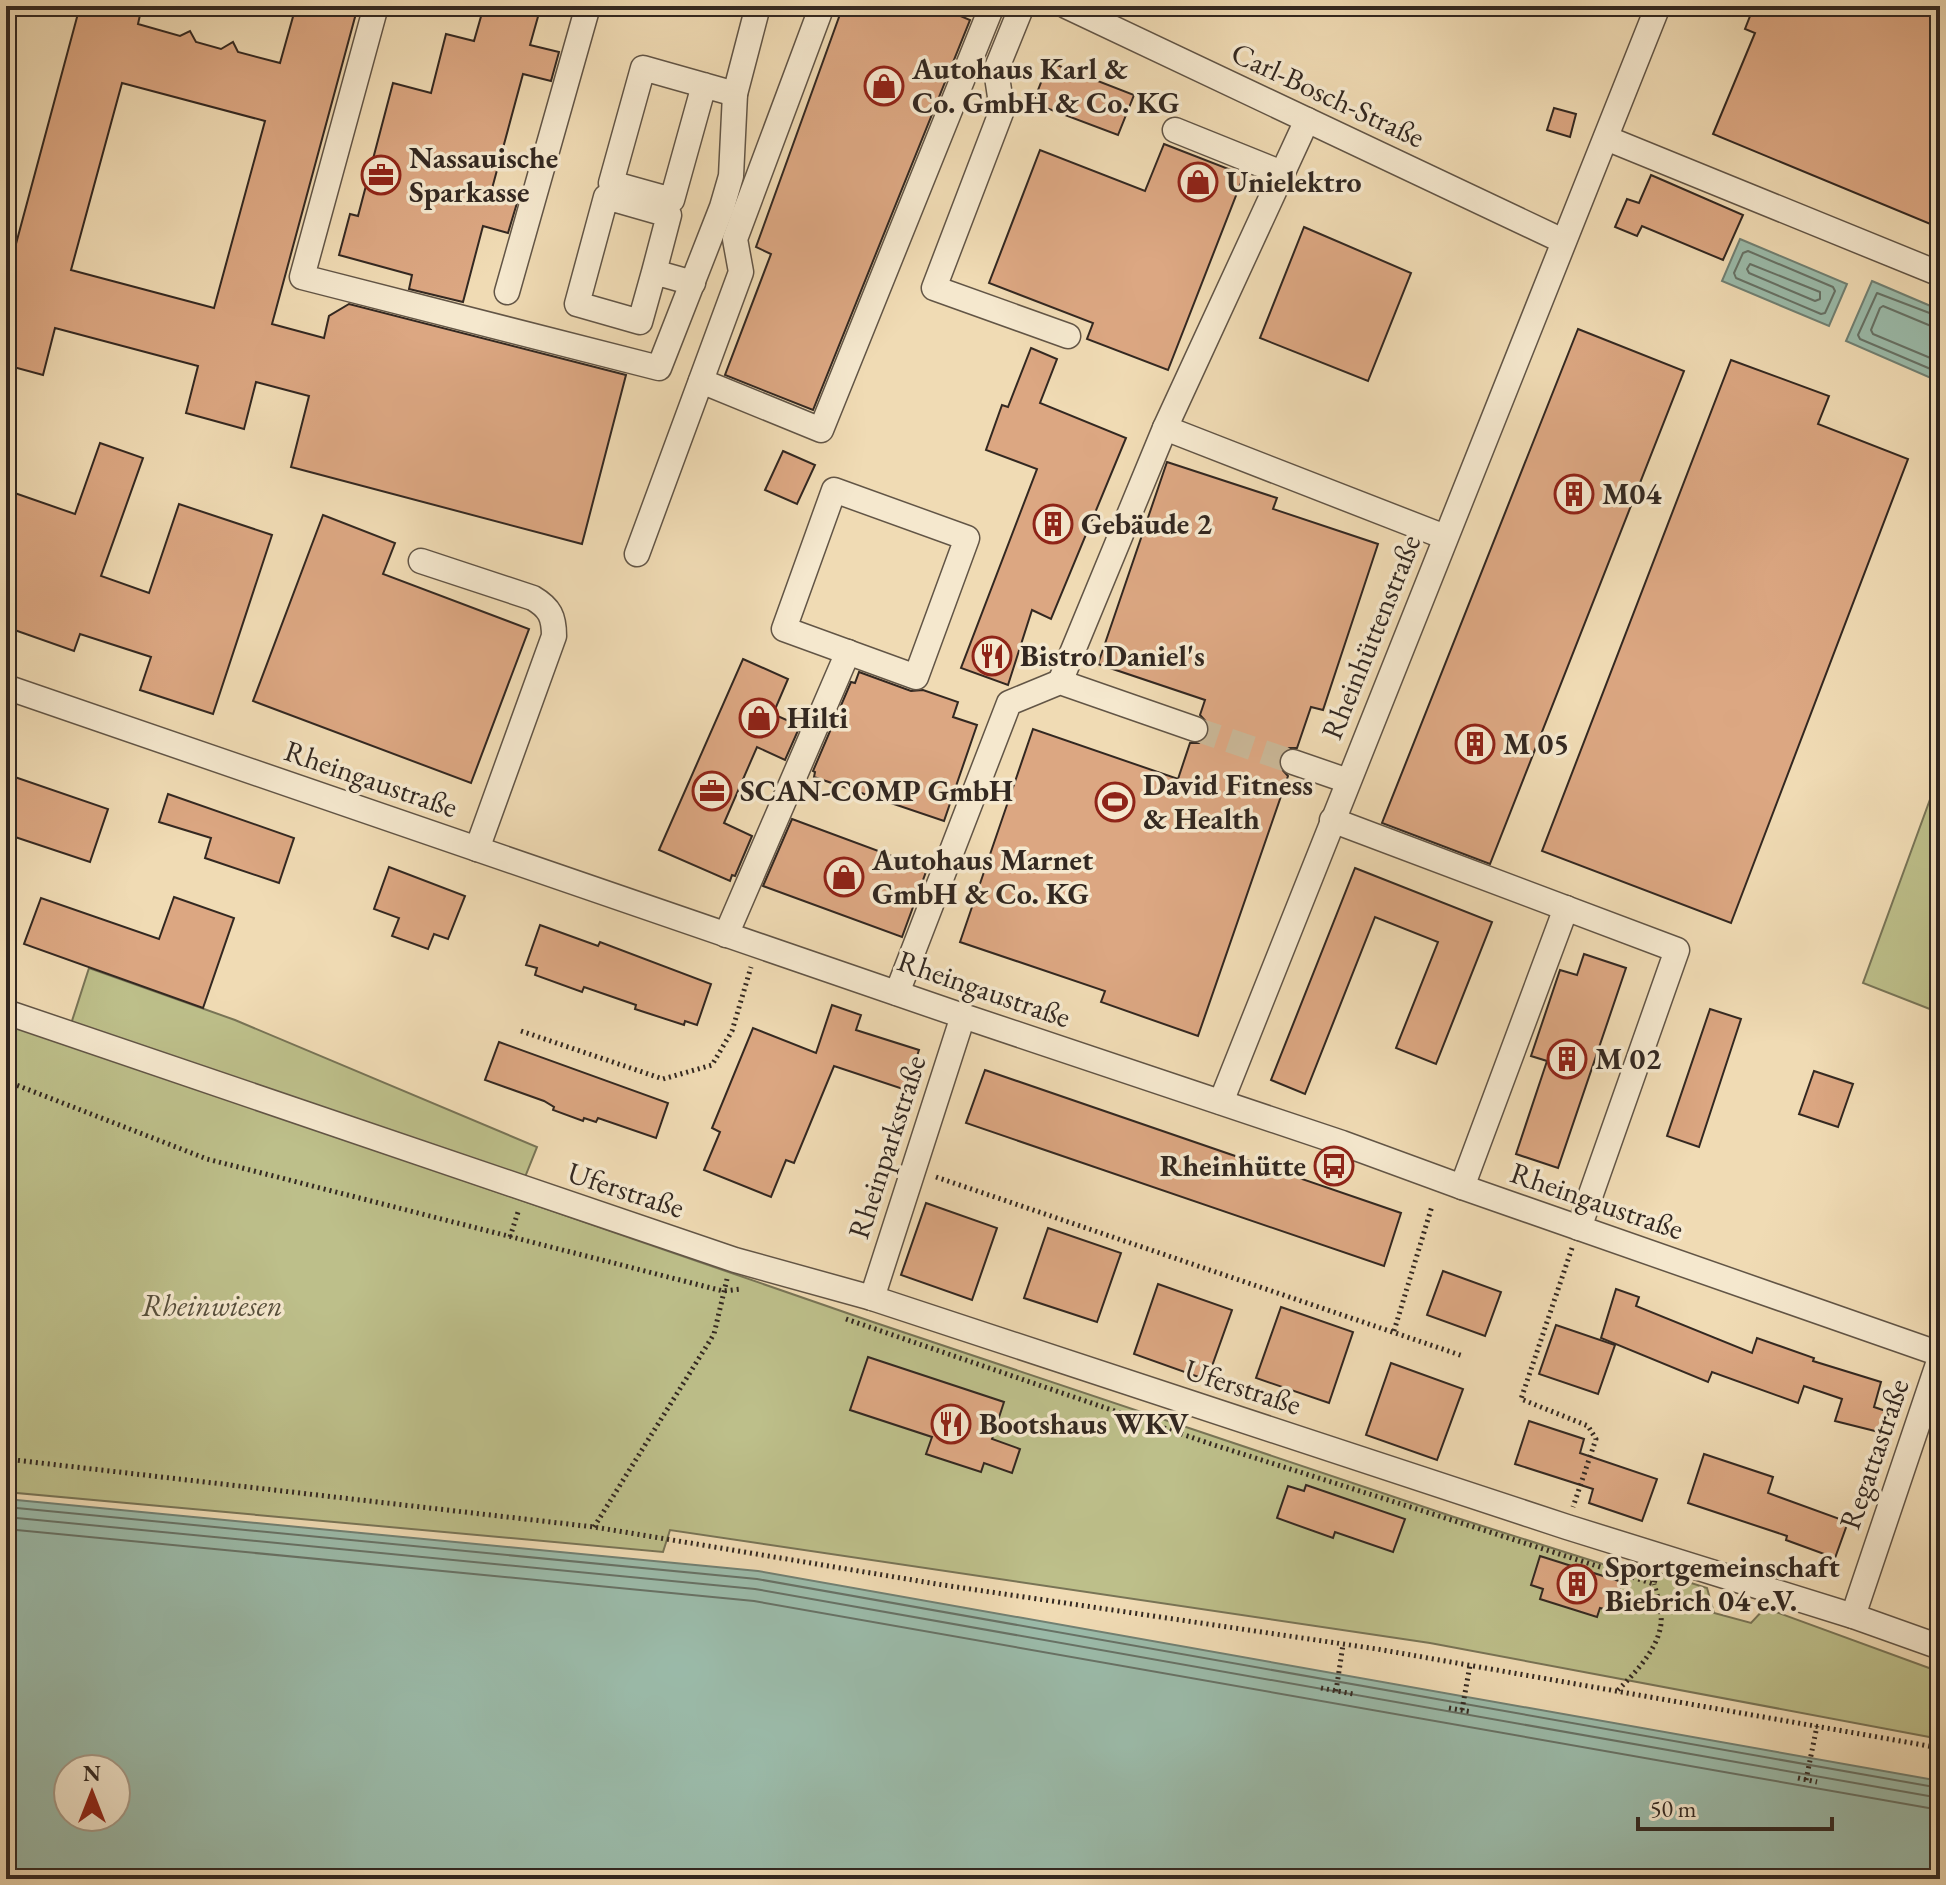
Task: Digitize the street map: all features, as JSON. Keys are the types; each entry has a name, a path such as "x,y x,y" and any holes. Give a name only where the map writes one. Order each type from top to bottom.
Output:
{"street":[{"path":"376,6 302,277 659,368 731,176 735,94 758,6"},
{"path":"507,292 588,6"},
{"path":"637,554 741,272 735,239 822,6"},
{"path":"701,381 821,430 992,6"},
{"path":"1022,6 996,70 1002,110 934,288 1068,336"},
{"name":"Rheinhüttenstraße","path":"1221,1102 1658,6"},
{"name":"Carl-Bosch-Straße","path":"1075,8 1563,241"},
{"path":"704,85 672,200 611,183 643,68 704,85 735,94"},
{"path":"1060,682 1165,428 1307,120"},
{"path":"1175,130 1282,173"},
{"path":"1606,138 1940,274"},
{"path":"606,197 669,215 654,272 640,322 577,304 606,197"},
{"path":"654,272 693,283"},
{"path":"1165,428 1445,537"},
{"path":"834,490 967,538 916,677 848,652 784,629 834,490"},
{"path":"421,561 533,598 547,606 554,620 554,636 477,849"},
{"path":"726,935 848,652"},
{"path":"897,993 1009,703 1060,682 1195,729"},
{"name":"Rheingaustraße","path":"6,687 1342,1143 1940,1356"},
{"path":"1293,762 1348,781"},
{"path":"1332,820 1677,950 1579,1228"},
{"path":"1462,1187 1566,908"},
{"name":"Uferstraße","path":"6,1012 735,1260 872,1298 1227,1416 1853,1616 1940,1647"},
{"name":"Rheinparkstraße","path":"872,1298 963,1016"},
{"name":"Regattastraße","path":"1853,1616 1940,1356"}],"path":[{"path":"521,1031 663,1079 681,1076 712,1065 732,1031 751,966"},
{"path":"6,1081 207,1159 723,1291 745,1288"},
{"path":"912,1169 1463,1356"},
{"path":"1394,1331 1432,1206"},
{"path":"1570,1256 1521,1399 1588,1426 1596,1439 1577,1496"},
{"path":"594,1527 714,1334 723,1291"},
{"path":"845,1319 1211,1444 1654,1584"},
{"path":"6,1459 594,1527 943,1585 1343,1644 1940,1748"},
{"path":"1617,1691 1637,1671 1655,1643 1662,1618 1654,1584 1662,1556"},
{"path":"1336,1691 1343,1644"},
{"path":"1462,1710 1470,1665"},
{"path":"1321,1688 1353,1694"},
{"path":"1449,1708 1472,1712"},
{"path":"1806,1780 1817,1726"},
{"path":"1798,1778 1817,1782"}],"green space":[{"path":"1940,772 1940,1013 1863,983"},
{"path":"89,968 235,1020 537,1147 523,1182 71,1024"},
{"name":"Rheinwiesen","path":"6,1022 873,1322 1454,1517 1612,1567 1625,1562 1707,1588 1714,1613 1751,1623 1765,1608 1940,1672 1940,1739 1430,1643 670,1530 663,1552 6,1492"}],"water":[{"path":"1740,239 1847,284 1829,326 1722,281"},
{"path":"1872,281 1940,310 1940,382 1846,341"},
{"path":"6,1499 758,1571 1940,1781 1940,1879 6,1879"}],"building":[{"path":"80,6 142,6 138,24 180,36 190,31 196,42 221,49 233,42 238,52 280,63 296,6 358,6 272,324 324,338 329,316 349,304 626,375 582,544 291,467 309,396 256,382 244,429 186,413 198,366 55,328 43,375 6,365 6,281","holes":["122,83 265,121 214,308 71,270"]},
{"path":"484,6 541,6 530,45 559,52 551,81 523,74 490,196 517,203 508,233 483,226 463,302 409,289 412,275 339,255 350,214 358,216 393,83 431,93 446,34 474,41"},
{"path":"843,6 920,6 934,12 944,9 970,20 813,410 725,375 771,254 756,247"},
{"path":"1754,6 1940,6 1940,228 1713,134 1755,33 1745,29"},
{"path":"1049,62 1134,95 1118,135 1033,103"},
{"path":"1554,108 1576,114 1570,137 1547,130"},
{"path":"1164,144 1244,175 1168,370 1087,339 1093,323 989,283 1040,150 1145,191"},
{"path":"1651,175 1743,215 1723,260 1642,226 1637,236 1615,227 1627,199 1639,203"},
{"path":"1304,227 1411,273 1368,381 1260,338"},
{"path":"1578,329 1684,371 1490,864 1382,823"},
{"name":"Gebäude 2","path":"1031,348 1057,359 1040,403 1126,438 1051,619 1032,610 1008,685 961,668 1037,469 986,450 1002,405 1008,407"},
{"path":"1731,360 1829,396 1818,424 1908,459 1731,923 1542,851"},
{"path":"100,443 143,458 101,576 149,593 179,504 272,535 213,714 140,690 151,657 80,634 74,651 6,627 6,490 75,514"},
{"path":"783,451 815,465 797,504 765,490"},
{"path":"1167,462 1277,498 1273,509 1378,544 1323,710 1311,707 1297,748 1289,748 1279,756 1279,766 1288,776 1198,1036 1101,1002 1105,991 960,942 1033,729 1178,779 1190,743 1199,743 1209,735 1209,725 1200,715 1205,700 1098,664"},
{"path":"323,515 395,543 383,574 529,629 471,783 253,701"},
{"name":"SCAN-COMP GmbH","path":"743,659 788,679 773,714 800,726 785,760 757,747 724,823 752,836 730,881 659,850"},
{"path":"859,672 911,691 923,690 958,702 953,717 977,725 944,821 814,777 813,771 851,682 855,683"},
{"path":"6,774 108,809 90,862 6,834"},
{"path":"168,794 294,838 279,883 205,858 211,838 159,822"},
{"name":"Autohaus Marnet GmbH & Co. KG","path":"792,819 927,869 902,937 763,886"},
{"path":"389,867 465,896 448,939 434,934 428,949 392,936 399,918 374,909"},
{"path":"1355,868 1492,922 1436,1064 1396,1048 1438,942 1375,917 1305,1094 1271,1080"},
{"path":"174,897 234,918 203,1008 24,944 41,898 159,939"},
{"path":"540,925 598,946 600,942 711,984 697,1025 685,1021 684,1025 635,1009 636,1005 584,987 582,992 535,975 537,968 526,965"},
{"name":"M 02","path":"1584,954 1626,968 1558,1168 1516,1154 1547,1061 1531,1056 1560,970 1577,975"},
{"path":"832,1005 861,1015 856,1030 919,1050 906,1090 834,1066 794,1163 786,1160 771,1197 704,1170 720,1132 712,1128 753,1028 816,1053"},
{"path":"1710,1009 1741,1019 1699,1147 1667,1136"},
{"path":"499,1042 668,1103 656,1138 598,1118 596,1122 584,1118 583,1121 553,1110 554,1107 544,1101 485,1080"},
{"path":"985,1070 1401,1213 1384,1266 966,1123"},
{"path":"1814,1071 1853,1084 1838,1127 1799,1114"},
{"path":"926,1203 997,1228 972,1300 901,1275"},
{"path":"1048,1228 1121,1253 1097,1322 1024,1298"},
{"path":"1443,1271 1501,1292 1485,1336 1427,1315"},
{"path":"1158,1284 1232,1310 1207,1380 1134,1354"},
{"path":"1616,1289 1639,1297 1636,1306 1752,1353 1757,1338 1814,1358 1813,1361 1881,1382 1874,1407 1886,1411 1879,1432 1835,1421 1842,1399 1804,1386 1798,1403 1712,1372 1708,1382 1601,1338"},
{"path":"1281,1307 1353,1332 1329,1403 1256,1378"},
{"path":"1556,1325 1615,1345 1598,1394 1539,1374"},
{"path":"868,1357 1004,1402 992,1439 1020,1449 1012,1473 984,1463 981,1472 926,1454 932,1437 850,1410"},
{"path":"1391,1363 1463,1389 1437,1460 1366,1435"},
{"path":"1529,1421 1584,1439 1580,1453 1657,1479 1642,1521 1589,1503 1593,1489 1515,1464"},
{"path":"1704,1454 1773,1477 1768,1493 1848,1522 1835,1558 1786,1540 1787,1536 1688,1503"},
{"path":"1306,1485 1405,1519 1393,1552 1335,1532 1333,1538 1277,1518 1288,1486 1304,1491"},
{"name":"Sportgemeinschaft Biebrich 04 e.V.","path":"1540,1556 1622,1582 1613,1611 1600,1608 1597,1617 1540,1599 1543,1589 1531,1585"}],"tunnel":[{"path":"1195,729 1293,762"}],"place":[{"name":"Autohaus Karl & Co. GmbH & Co. KG","path":"884,86"},
{"name":"Nassauische Sparkasse","path":"381,175"},
{"name":"Unielektro","path":"1198,182"},
{"name":"M04","path":"1574,494"},
{"name":"Gebäude 2","path":"1053,524"},
{"name":"Bistro Daniel's","path":"992,656"},
{"name":"Hilti","path":"759,718"},
{"name":"M 05","path":"1475,744"},
{"name":"SCAN-COMP GmbH","path":"712,791"},
{"name":"David Fitness & Health","path":"1115,802"},
{"name":"Autohaus Marnet GmbH & Co. KG","path":"844,877"},
{"name":"M 02","path":"1567,1059"},
{"name":"Rheinhütte","path":"1334,1166"},
{"name":"Bootshaus WKV","path":"951,1424"},
{"name":"Sportgemeinschaft Biebrich 04 e.V.","path":"1577,1584"}]}
